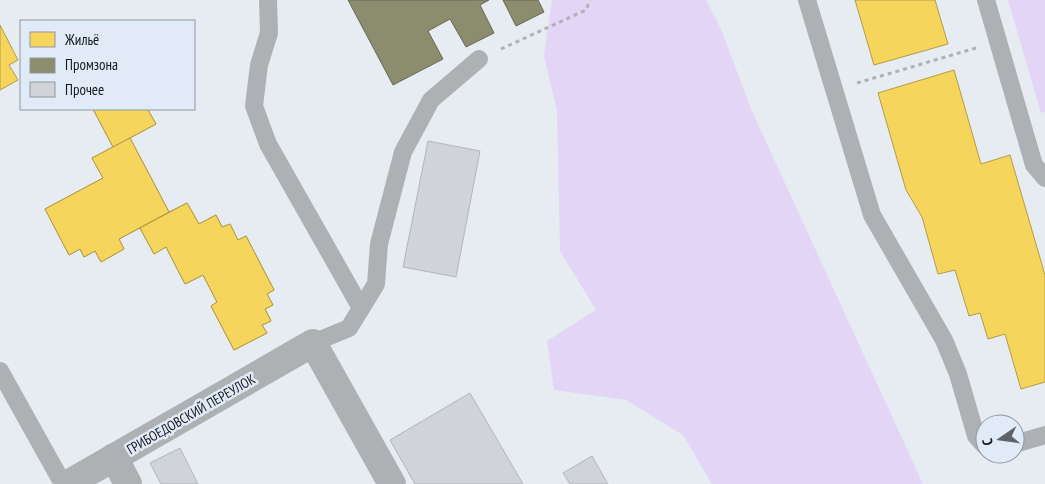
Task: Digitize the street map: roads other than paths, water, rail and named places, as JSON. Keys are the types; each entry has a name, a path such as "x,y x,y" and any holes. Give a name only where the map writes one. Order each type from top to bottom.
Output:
{"street":[{"name":"ГРИБОЕДОВСКИЙ ПЕРЕУЛОК","path":"68,484 313,343"},
{"path":"313,343 392,484"},
{"path":"114,457 128,484"}],"lane":[{"path":"268,0 269,33 259,65 254,106 268,144 361,308"},
{"path":"807,0 872,215 944,340 958,374 975,433"},
{"path":"986,0 1034,165 1045,178"},
{"path":"313,343 348,328 376,284 380,244 404,152 431,100 479,59"},
{"path":"0,371 63,484"},
{"path":"1025,441 1045,435"}]}
